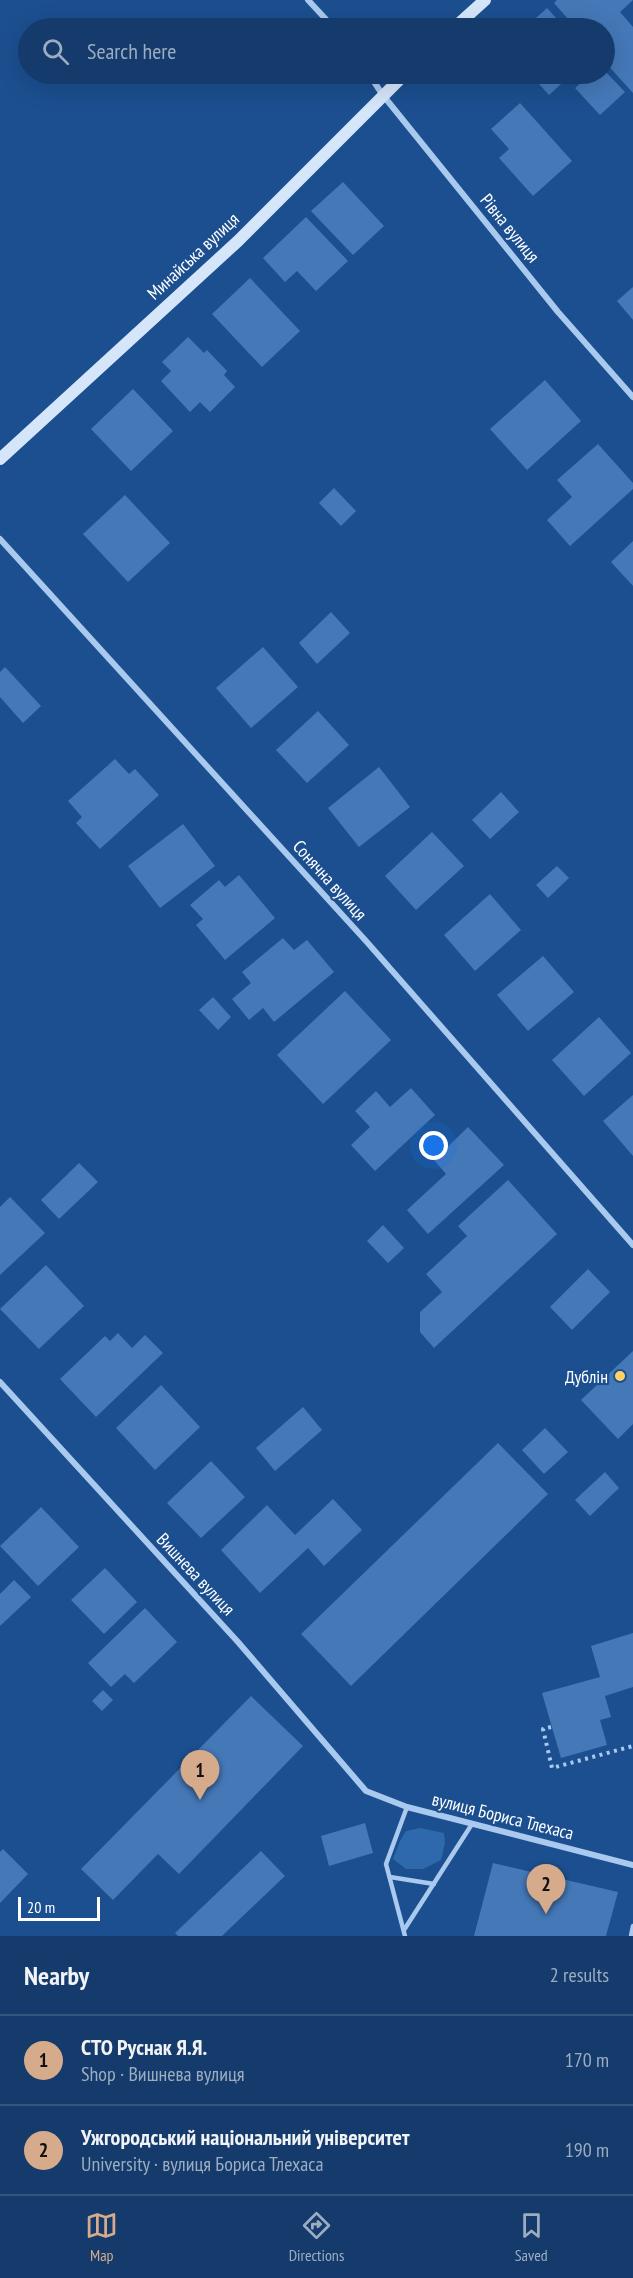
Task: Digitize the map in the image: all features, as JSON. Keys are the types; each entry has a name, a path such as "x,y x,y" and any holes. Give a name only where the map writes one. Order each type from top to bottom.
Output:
{"street":[{"path":"308,0 325,18"},
{"path":"465,18 485,0"},
{"name":"Рівна вулиця","path":"376,84 558,312 633,397"},
{"name":"Минайська вулиця","path":"0,459 238,241 394,84"},
{"name":"Сонячна вулиця","path":"0,539 366,941 633,1245"},
{"name":"Вишнева вулиця","path":"0,1382 238,1642 366,1791"},
{"name":"вулиця Бориса Тлехаса","path":"366,1791 407,1807 633,1865"}],"lane":[{"path":"404,1933 386,1864 407,1807"},
{"path":"404,1933 472,1824"},
{"path":"390,1877 434,1884"},
{"path":"631,1936 633,1926"}],"path":[{"path":"551,1727 543,1729 552,1768 633,1746"}],"shaded area":[{"path":"420,1828 444,1833 445,1843 441,1860 423,1869 406,1869 393,1859 406,1831"}],"building":[{"path":"557,0 633,0 620,12 633,27 633,93 615,73 615,18 567,18 554,3"},
{"path":"547,8 556,18 536,18"},
{"path":"615,82 625,92 600,115 575,88 580,84 615,84"},
{"path":"539,84 561,84 549,95"},
{"path":"520,103 572,161 533,196 499,158 509,149 491,129"},
{"path":"343,182 384,226 353,255 311,211"},
{"path":"306,217 348,261 316,291 297,271 285,282 263,258"},
{"path":"250,278 300,331 262,367 212,314"},
{"path":"633,287 633,320 617,301"},
{"path":"188,337 204,353 207,350 227,371 224,375 235,387 210,412 200,402 190,412 161,381 171,371 162,362"},
{"path":"545,380 581,421 527,470 490,429"},
{"path":"133,389 173,431 131,471 91,429"},
{"path":"598,444 633,483 633,489 570,546 547,520 572,497 557,480"},
{"path":"334,488 356,511 341,526 319,503"},
{"path":"125,495 170,543 128,582 83,534"},
{"path":"633,541 633,586 611,562"},
{"path":"331,612 350,633 317,664 299,643"},
{"path":"263,647 298,687 251,728 216,688"},
{"path":"5,667 41,706 23,723 0,697 0,672"},
{"path":"318,711 349,745 307,783 276,750"},
{"path":"115,759 129,774 135,769 159,795 100,849 76,823 82,817 68,801"},
{"path":"379,767 410,807 359,847 328,808"},
{"path":"501,792 519,812 490,839 472,820"},
{"path":"183,824 215,866 160,908 128,866"},
{"path":"432,832 464,866 416,910 385,876"},
{"path":"557,866 569,878 548,898 536,885"},
{"path":"239,875 275,918 225,960 196,925 203,919 190,905 219,880 225,887"},
{"path":"490,894 521,930 475,971 444,935"},
{"path":"283,938 294,950 307,940 334,972 274,1022 263,1008 249,1020 232,999 251,983 242,972"},
{"path":"543,956 574,992 528,1031 497,995"},
{"path":"345,991 391,1040 323,1104 277,1055"},
{"path":"213,997 231,1017 218,1030 199,1010"},
{"path":"599,1017 631,1053 584,1096 552,1060"},
{"path":"411,1088 435,1115 375,1171 351,1145 370,1127 355,1111 376,1091 390,1107"},
{"path":"633,1095 633,1156 603,1121"},
{"path":"468,1127 504,1165 428,1234 407,1210 446,1174 434,1160"},
{"path":"79,1163 98,1182 59,1219 41,1200"},
{"path":"508,1180 557,1234 434,1348 420,1332 420,1312 442,1292 426,1274 467,1236 458,1226"},
{"path":"10,1197 45,1233 0,1275 0,1207"},
{"path":"383,1225 404,1248 388,1263 367,1241"},
{"path":"46,1265 84,1306 39,1349 0,1309"},
{"path":"588,1269 610,1292 572,1330 550,1307"},
{"path":"118,1333 132,1348 145,1335 163,1353 96,1417 60,1379 105,1336 110,1341"},
{"name":"Дублін","path":"633,1351 633,1424 618,1439 581,1400"},
{"path":"161,1385 200,1427 155,1470 116,1428"},
{"path":"303,1407 322,1430 275,1471 256,1448"},
{"path":"545,1428 568,1452 544,1474 522,1450"},
{"path":"498,1443 548,1494 351,1686 301,1634"},
{"path":"211,1461 245,1497 201,1538 167,1503"},
{"path":"605,1472 619,1488 590,1516 575,1500"},
{"path":"333,1499 362,1530 324,1566 308,1548 260,1593 221,1550 267,1505 295,1535"},
{"path":"41,1507 79,1547 38,1586 0,1546"},
{"path":"105,1568 137,1602 104,1634 71,1600"},
{"path":"14,1580 31,1597 0,1626 0,1594"},
{"path":"145,1608 177,1642 134,1683 125,1674 111,1687 88,1663"},
{"path":"633,1633 633,1687 605,1696 611,1717 600,1720 607,1745 561,1758 542,1693 600,1677 591,1646"},
{"path":"103,1690 113,1700 102,1711 92,1701"},
{"path":"251,1696 303,1746 179,1874 158,1854 113,1900 81,1869"},
{"path":"365,1823 373,1853 329,1866 321,1836"},
{"path":"3,1849 28,1874 0,1903 0,1852"},
{"path":"261,1851 285,1876 222,1936 178,1936 175,1933"},
{"path":"493,1863 618,1892 606,1936 474,1936"}],"place":[{"name":"Дублін","path":"620,1376"},
{"name":"СТО Руснак Я.Я.","path":"200,1800"},
{"name":"Ужгородський національний університет","path":"546,1914"}]}
